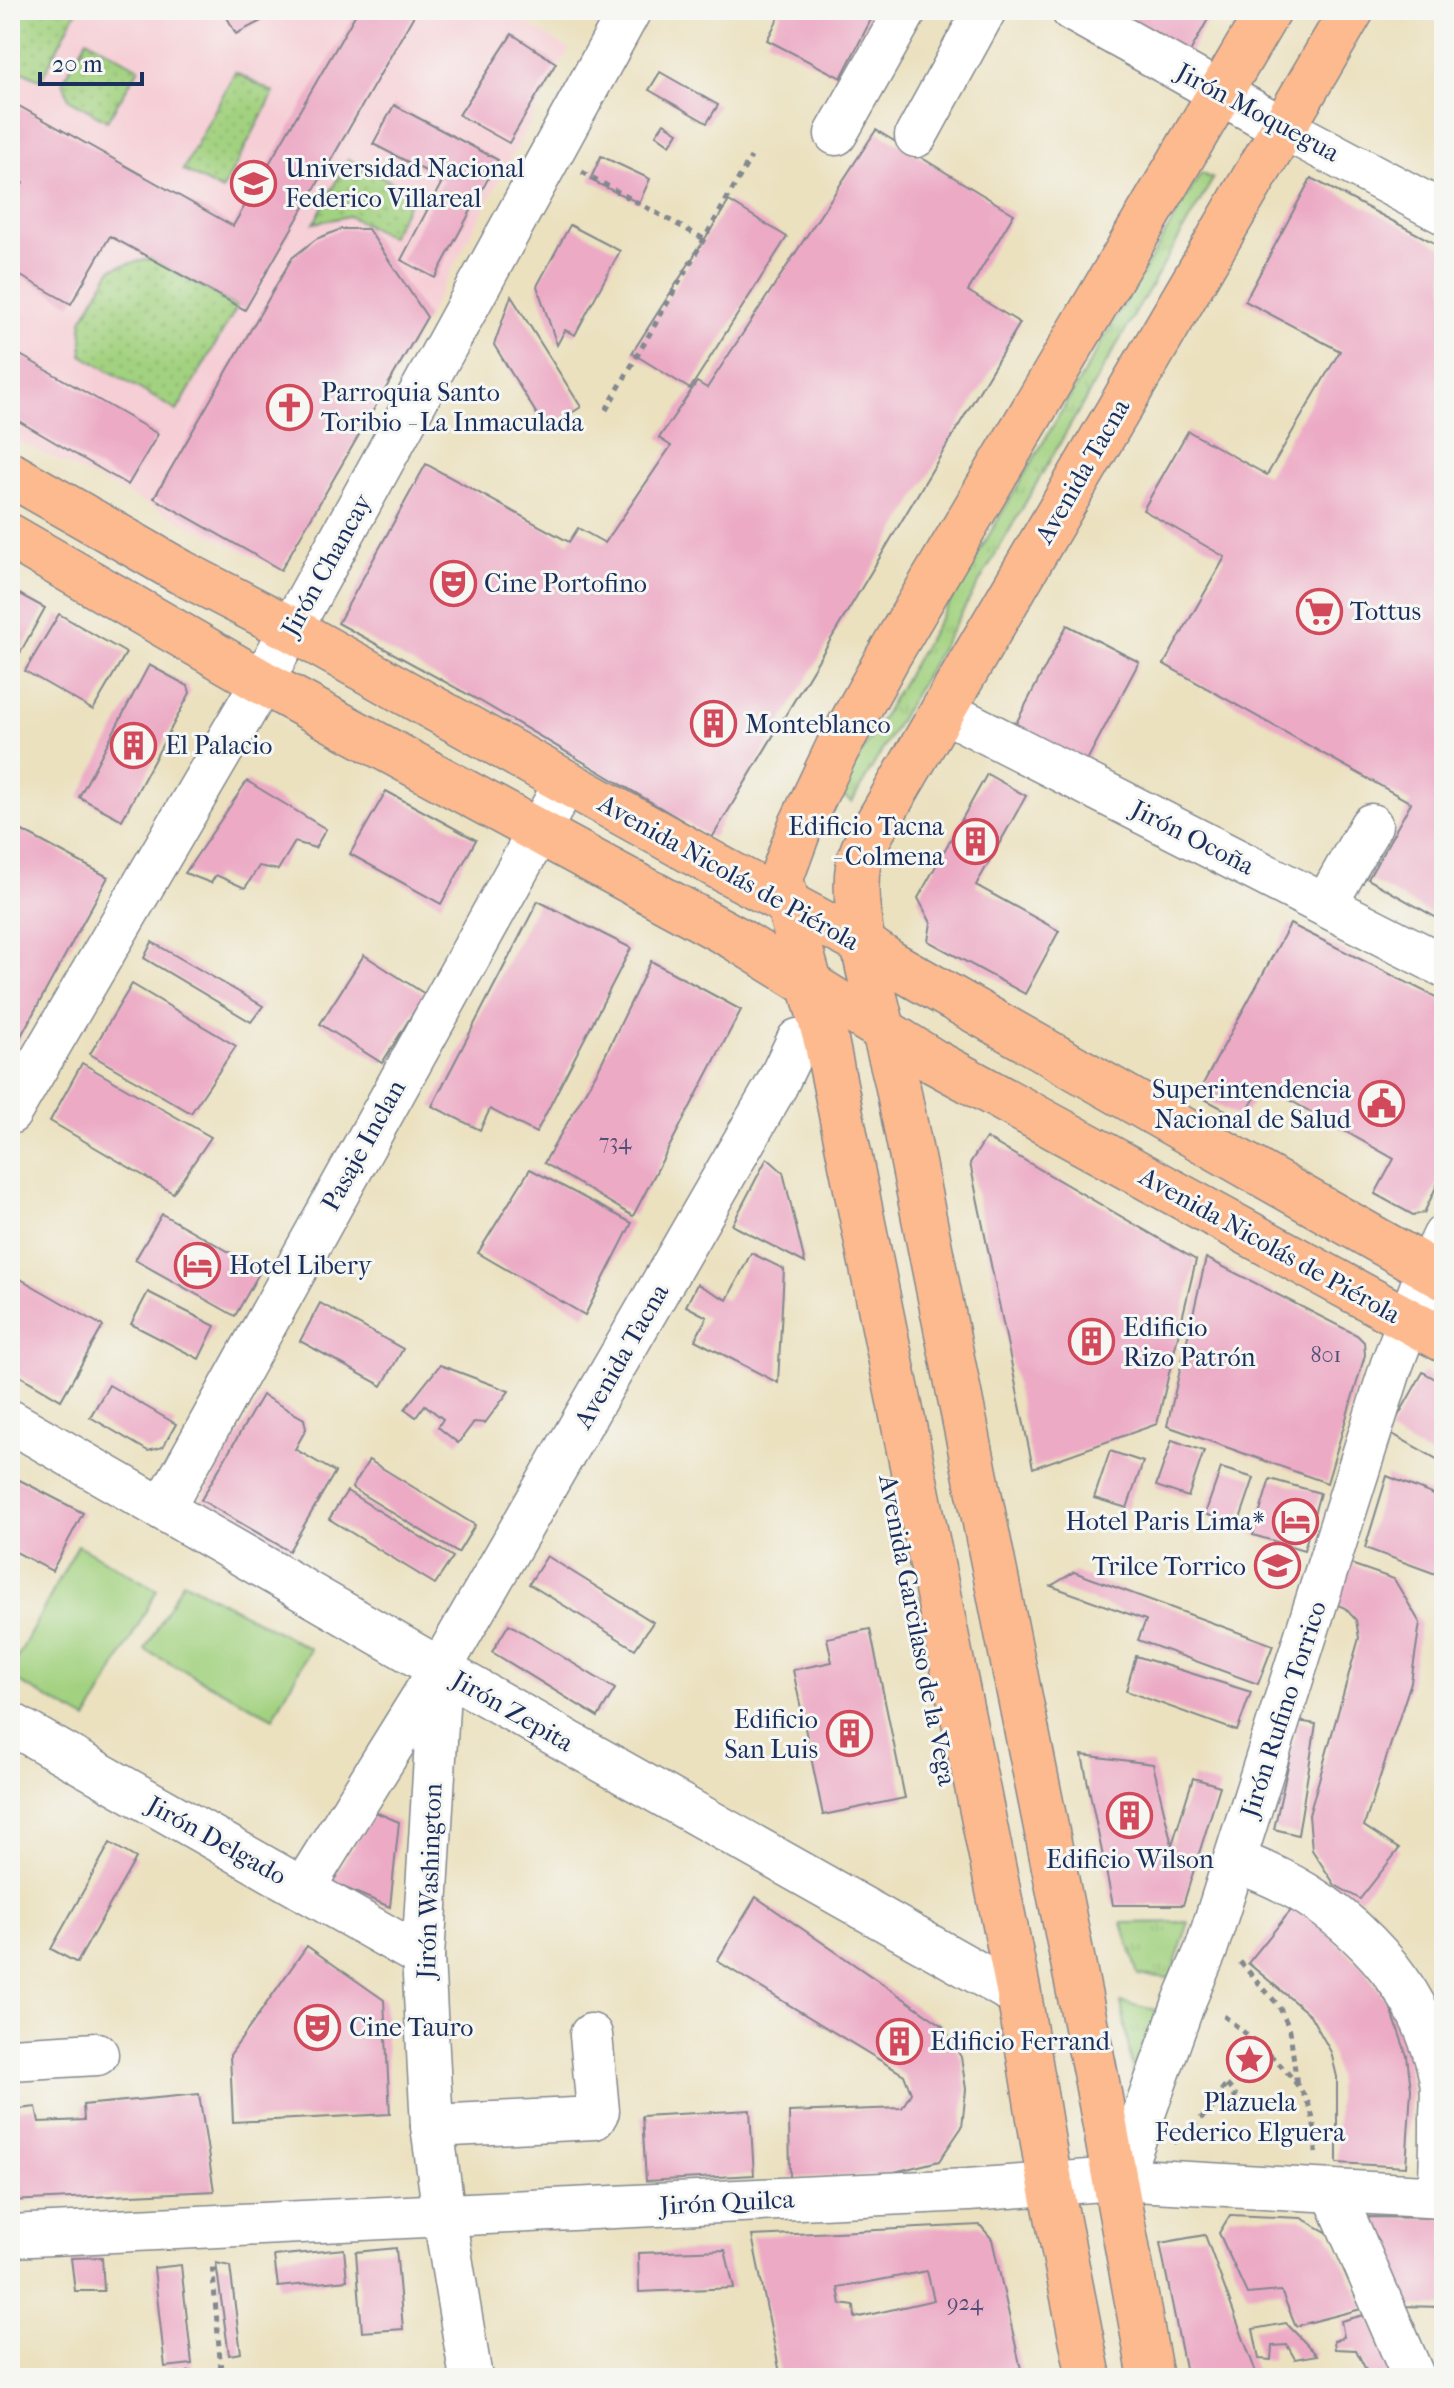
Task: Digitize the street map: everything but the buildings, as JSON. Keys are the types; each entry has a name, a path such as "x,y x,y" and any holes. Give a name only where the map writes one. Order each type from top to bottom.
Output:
{"main road":[{"path":"771,895 837,749 1210,86 1241,10"},
{"path":"1210,86 1269,10"},
{"name":"Avenida Tacna","path":"865,945 857,890 862,850 1352,10"},
{"name":"Avenida Nicolás de Piérola","path":"10,474 181,572 291,629 865,945 891,963 1439,1261"},
{"name":"Avenida Nicolás de Piérola","path":"10,536 262,682 537,829 794,974 933,1061 1426,1330"},
{"name":"Avenida Garcilaso de la Vega","path":"771,895 794,974 826,1040 1003,1988 1037,2185 1059,2378"},
{"path":"865,945 885,1031 1116,2179 1151,2378"},
{"name":"Avenida Garcilaso de la Vega","path":"794,974 798,1040 1003,1988"},
{"name":"Avenida Garcilaso de la Vega","path":"1037,2185 1089,2378"}],"street":[{"name":"Jirón Chancay","path":"10,1113 262,682 630,10"},
{"path":"836,134 906,10"},
{"path":"916,136 985,10"},
{"name":"Jirón Moquegua","path":"1072,10 1444,213"},
{"name":"Jirón Ocoña","path":"942,710 1444,966"},
{"name":"Pasaje Inclan","path":"163,1509 537,829 566,782"},
{"path":"1326,904 1371,825"},
{"name":"Avenida Tacna","path":"303,1889 440,1669 776,1086 798,1040"},
{"name":"Jirón Rufino Torrico","path":"1116,2179 1130,2153 1206,1950 1391,1367 1426,1330 1439,1261"},
{"name":"Jirón Zepita","path":"10,1421 1003,1988"},
{"name":"Jirón Washington","path":"440,1669 423,1957 432,2126 471,2378"},
{"name":"Jirón Delgado","path":"10,1723 423,1957"},
{"path":"1234,1861 1270,1873 1331,1909 1371,1946 1404,1989 1428,2037 1441,2083 1441,2197"},
{"path":"432,2126 594,2118 598,2111 591,2035"},
{"path":"10,2059 97,2054"},
{"name":"Jirón Quilca","path":"10,2236 1116,2179 1441,2197"},
{"path":"1324,2190 1414,2378"}],"path":[{"path":"550,155 704,239"},
{"path":"606,410 751,157"},
{"path":"1237,1959 1279,2006 1290,2030 1297,2087"},
{"path":"1224,2016 1282,2067 1308,2102 1324,2190"},
{"path":"1170,2147 1221,2100"},
{"path":"115,2378 221,2371 209,2227"}],"shaded area":[{"name":"Universidad Nacional Federico Villareal","path":"10,10 504,10 569,49 427,317 281,570 10,437"}],"green space":[{"path":"12,10 77,10 41,80 10,65"},
{"path":"87,39 139,68 107,121 69,99 63,81"},
{"path":"235,72 274,93 222,191 183,170"},
{"path":"348,159 414,194 390,237 349,216 314,223"},
{"path":"1201,173 1213,179 852,802 838,793"},
{"path":"151,258 237,307 177,411 82,355 82,320 112,268"},
{"path":"78,1545 157,1590 87,1720 10,1677 10,1671"},
{"path":"183,1581 310,1649 273,1718 145,1650"},
{"path":"1189,1922 1170,1978 1138,1975 1122,1923"},
{"path":"1121,2002 1168,2013 1146,2077 1133,2073"}],"place":[{"name":"Universidad Nacional Federico Villareal","path":"254,183"},
{"name":"Parroquia Santo Toribio - La Inmaculada","path":"290,407"},
{"name":"Cine Portofino","path":"453,583"},
{"name":"Tottus","path":"1319,611"},
{"name":"Monteblanco","path":"714,724"},
{"name":"El Palacio","path":"134,745"},
{"name":"Edificio Tacna - Colmena","path":"975,841"},
{"name":"Superintendencia Nacional de Salud","path":"1382,1104"},
{"name":"Hotel Libery","path":"198,1265"},
{"name":"Edificio Rizo Patrón","path":"1092,1342"},
{"name":"Hotel Paris Lima*","path":"1296,1521"},
{"name":"Trilce Torrico","path":"1277,1566"},
{"name":"Edificio San Luis","path":"849,1734"},
{"name":"Edificio Wilson","path":"1130,1816"},
{"name":"Cine Tauro","path":"318,2027"},
{"name":"Edificio Ferrand","path":"899,2041"},
{"name":"Plazuela Federico Elguera","path":"1250,2059"}]}
